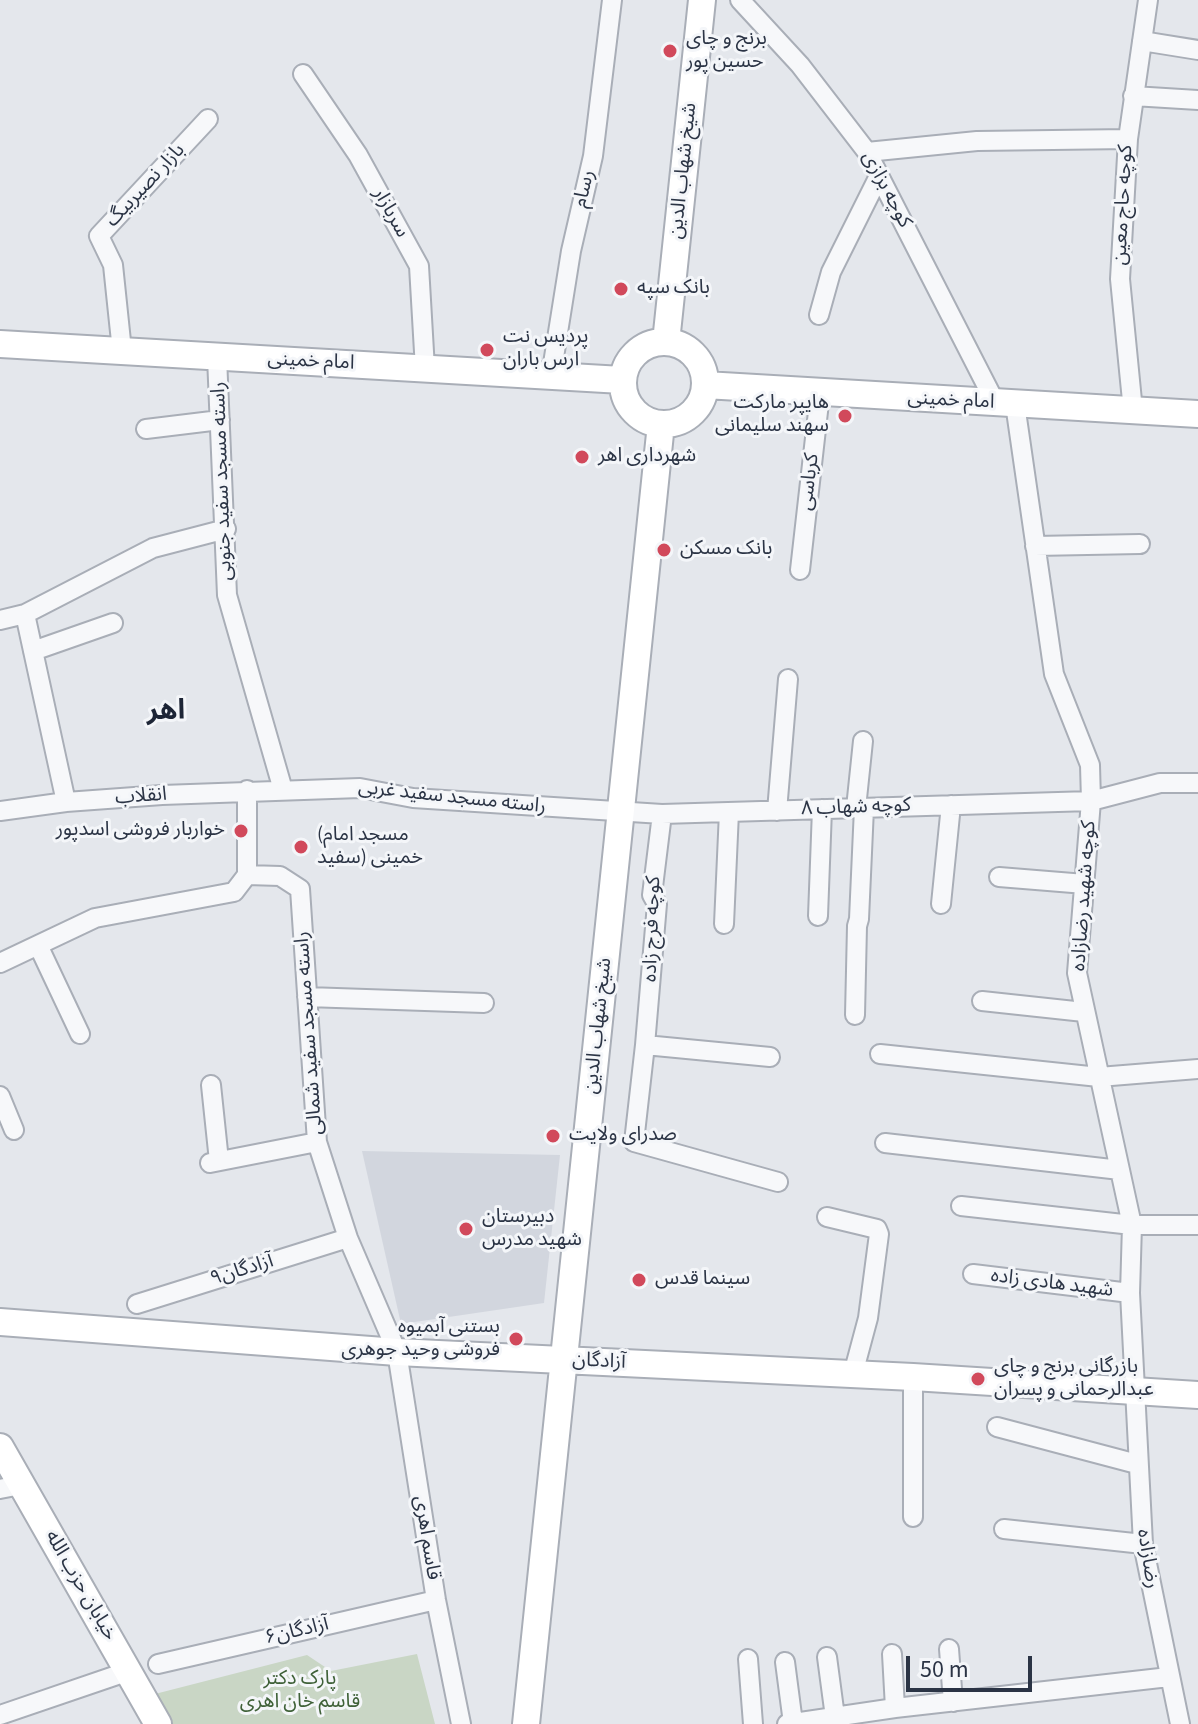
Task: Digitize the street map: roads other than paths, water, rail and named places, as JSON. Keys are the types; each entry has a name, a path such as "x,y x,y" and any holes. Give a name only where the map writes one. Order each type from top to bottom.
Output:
{"street":[{"name":"رسام","path":"551,376 571,251 593,156 612,0"},
{"name":"شیخ شهاب الدین","path":"667,331 702,0"},
{"name":"کوچه بزازی","path":"740,0 800,65 867,152 1006,404"},
{"name":"کوچه حاج معین","path":"1133,411 1120,279 1128,139 1148,0"},
{"path":"1142,41 1198,50"},
{"name":"سربازار","path":"303,74 358,155 419,266 425,369"},
{"path":"1133,96 1198,100"},
{"name":"بازار نصیربیگ","path":"122,351 113,265 99,236 208,119"},
{"path":"867,152 977,141 1128,139"},
{"path":"819,315 831,272 879,176"},
{"path":"667,331 690,351 703,373 718,386 702,398 686,417 661,424 637,414 629,405 622,380 632,357 667,331"},
{"name":"امام خمینی","path":"0,344 622,380"},
{"name":"راسته مسجد سفید جنوبی","path":"217,357 227,595 283,790"},
{"name":"امام خمینی","path":"718,386 1198,414"},
{"name":"کرباسی","path":"800,570 820,394"},
{"name":"کوچه شهید رضازاده","path":"1006,404 1035,546 1054,674 1090,765 1091,801 1077,973 1132,1225 1130,1293 1134,1392"},
{"path":"146,429 220,420"},
{"name":"شیخ شهاب الدین","path":"526,1724 661,424"},
{"path":"0,620 25,614 153,548 226,529"},
{"path":"1035,546 1140,544"},
{"path":"25,614 66,802"},
{"path":"33,651 113,623"},
{"path":"777,811 788,679"},
{"path":"855,1015 863,741"},
{"name":"کوچه شهاب ۸","path":"621,814 1091,801 1160,783 1198,783"},
{"name":"راسته مسجد سفید غربی","path":"283,790 360,788 413,798 621,814"},
{"path":"0,963 95,918 234,892 247,875 247,790"},
{"name":"انقلاب","path":"0,811 66,802 283,790"},
{"path":"941,904 951,805"},
{"path":"818,916 822,809"},
{"path":"724,924 729,812"},
{"name":"کوچه فرج زاده","path":"662,814 652,895 657,904 634,1142 778,1182"},
{"name":"راسته مسجد سفید شمالی","path":"247,875 280,876 300,889 317,1142 348,1238 397,1352"},
{"path":"999,877 1085,884"},
{"path":"38,945 80,1034"},
{"path":"307,997 484,1003"},
{"path":"982,1001 1084,1012"},
{"path":"645,1045 770,1057"},
{"path":"880,1054 1099,1077 1198,1069"},
{"path":"211,1085 215,1162 317,1142"},
{"path":"0,1096 14,1130"},
{"path":"885,1143 1120,1170"},
{"path":"961,1206 1132,1225 1198,1225"},
{"path":"827,1217 877,1229 879,1234 868,1318 853,1374"},
{"name":"آزادگان۹","path":"137,1304 348,1238"},
{"name":"شهید هادی زاده","path":"973,1274 1130,1293"},
{"name":"آزادگان","path":"0,1322 397,1352 913,1377 1198,1395"},
{"name":"قاسم اهری","path":"397,1352 436,1600 461,1724"},
{"path":"913,1377 913,1517"},
{"name":"رضازاده","path":"1134,1392 1143,1544 1180,1724"},
{"path":"997,1427 1137,1464"},
{"name":"خیابان حزب الله","path":"0,1447 10,1487 129,1671 158,1724"},
{"path":"1004,1529 1143,1544"},
{"name":"آزادگان۶","path":"158,1664 436,1600"},
{"path":"949,1649 953,1702"},
{"path":"892,1654 895,1708"},
{"path":"827,1657 835,1717"},
{"path":"748,1659 753,1724"},
{"path":"785,1662 790,1723 895,1708 929,1715 953,1702 1169,1677"},
{"path":"0,1715 129,1671"}],"place":[{"name":"برنج و چای حسین پور","path":"670,51"},
{"name":"بانک سپه","path":"621,289"},
{"name":"پردیس نت ارس باران","path":"487,350"},
{"name":"هایپر مارکت سهند سلیمانی","path":"845,416"},
{"name":"شهرداری اهر","path":"582,457"},
{"name":"بانک مسکن","path":"664,550"},
{"name":"خواربار فروشی اسدپور","path":"241,831"},
{"name":"(مسجد امام خمینی (سفید","path":"301,847"},
{"name":"صدرای ولایت","path":"553,1136"},
{"name":"دبیرستان شهید مدرس","path":"466,1229"},
{"name":"سینما قدس","path":"639,1280"},
{"name":"بستنی آبمیوه فروشی وحید جوهری","path":"516,1339"},
{"name":"بازرگانی برنج و چای عبدالرحمانی و پسران","path":"978,1379"}],"district":[{"name":"اهر","path":"166,713"}],"park label":[{"name":"پارک دکتر قاسم خان اهری","path":"300,1692"}]}
